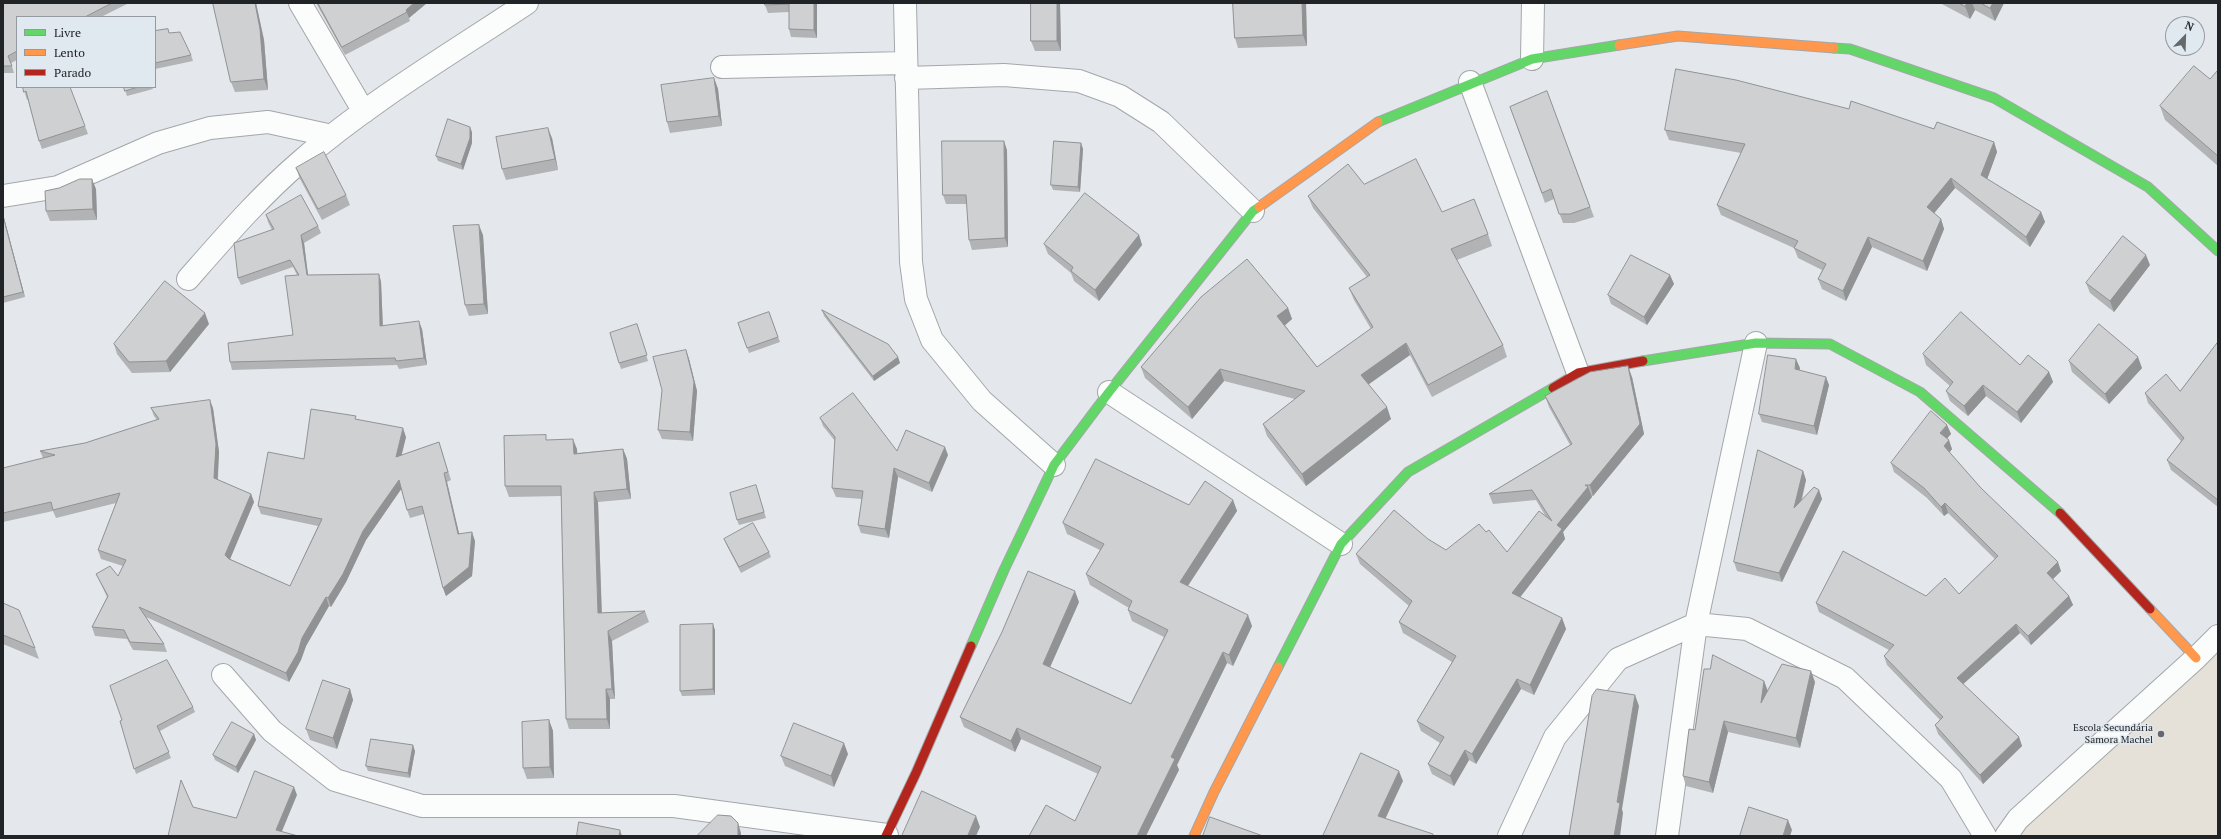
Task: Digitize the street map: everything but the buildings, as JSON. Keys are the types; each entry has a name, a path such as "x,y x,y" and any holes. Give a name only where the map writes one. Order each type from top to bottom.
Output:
{"street":[{"path":"300,3 364,112"},
{"path":"188,279 232,229 290,172 332,136 364,112 527,3"},
{"path":"904,3 911,262 916,300 932,340 982,400 1054,465"},
{"path":"1532,59 1533,3"},
{"path":"223,674 272,731 335,780 422,806 674,806 887,835 919,766 1004,570 1054,465 1108,392 1254,211 1383,118 1470,82 1532,59 1678,36 1850,49 1994,98 2148,187 2218,250"},
{"path":"722,67 906,70 1004,74 1079,82 1120,96 1161,122 1254,211"},
{"path":"1470,82 1578,374"},
{"path":"3,196 58,187 158,143 210,128 268,122 332,136"},
{"path":"1667,836 1696,624 1756,343"},
{"path":"1194,836 1214,792 1340,544 1408,472 1578,374 1640,361 1756,343 1830,344 1920,392 2053,505 2196,658"},
{"path":"1108,392 1340,544"},
{"path":"1509,836 1555,736 1618,659 1696,624 1747,629 1845,678 1951,779 1985,836"},
{"path":"2006,836 2018,819 2196,658 2218,636"}],"shaded area":[{"name":"Escola Secundária Samora Machel","path":"2218,626 2218,836 2005,836"}],"traffic: fast":[{"path":"1378,122 1532,59 1619,45"},
{"path":"1834,48 1850,49 1994,98 2148,187 2218,251"},
{"path":"971,646 1004,570 1054,465 1109,392 1253,211 1259,207"},
{"path":"1643,361 1756,343 1830,344 1920,392 2060,513"},
{"path":"1278,667 1341,544 1408,472 1553,388"}],"traffic: slow":[{"path":"1619,45 1678,36 1834,48"},
{"path":"1259,207 1378,122"},
{"path":"2150,609 2196,658"},
{"path":"1194,836 1214,792 1278,667"}],"traffic: jam":[{"path":"1553,388 1578,373 1643,361"},
{"path":"2060,513 2150,609"},
{"path":"886,836 916,773 971,646"}],"place":[{"name":"Escola Secundária Samora Machel","path":"2161,734"}]}
